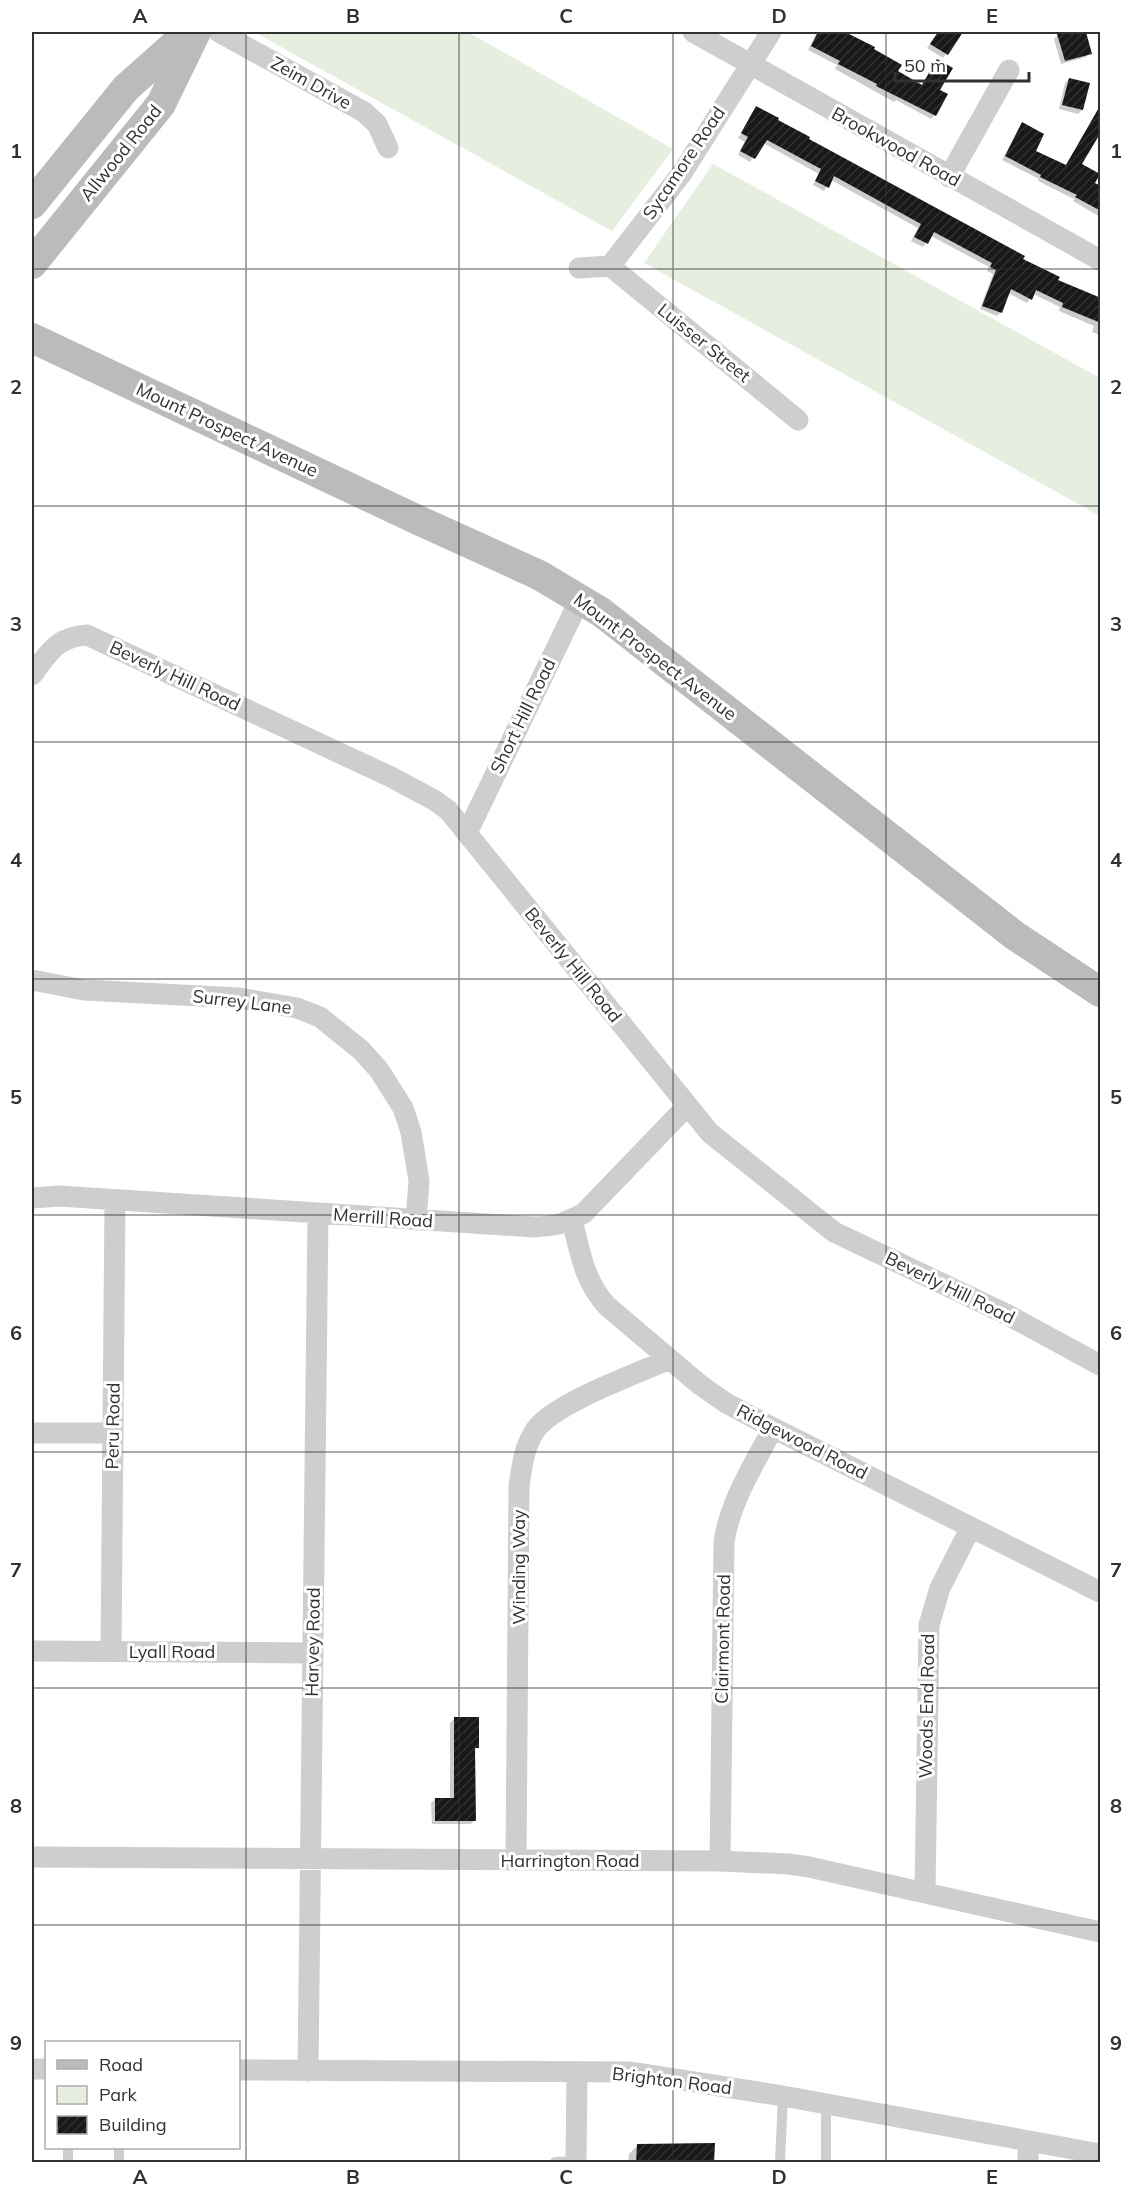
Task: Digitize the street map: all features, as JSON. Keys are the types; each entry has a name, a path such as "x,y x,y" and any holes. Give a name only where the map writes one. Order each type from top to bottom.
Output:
{"street":[{"name":"Allwood Road","path":"32,204 126,88 189,32"},
{"name":"Allwood Road","path":"32,264 161,104 196,32"},
{"name":"Zeim Drive","path":"219,32 364,112 377,124 388,148"},
{"name":"Brookwood Road","path":"693,32 1101,260"},
{"name":"Sycamore Road","path":"610,266 677,180 771,32"},
{"path":"950,177 1009,70"},
{"path":"579,268 610,266"},
{"name":"Luisser Street","path":"610,266 798,420"},
{"name":"Mount Prospect Avenue","path":"32,338 539,575 580,599 601,612 1014,935 1101,992"},
{"name":"Short Hill Road","path":"467,833 580,599"},
{"name":"Beverly Hill Road","path":"32,675 54,647 70,636 87,635 391,777 434,800 448,810 710,1133 834,1232 995,1309 1101,1365"},
{"name":"Surrey Lane","path":"32,980 84,990 239,998 297,1008 320,1017 361,1050 379,1070 403,1108 411,1132 419,1181 416,1220"},
{"name":"Merrill Road","path":"32,1198 59,1196 534,1227 565,1224 584,1213 608,1190 687,1106"},
{"name":"Peru Road","path":"111,1652 115,1200"},
{"name":"Harvey Road","path":"308,2071 318,1214"},
{"name":"Ridgewood Road","path":"572,1220 587,1277 595,1293 607,1306 699,1384 772,1428 1101,1592"},
{"name":"Winding Way","path":"516,1860 519,1486 526,1448 536,1429 552,1414 568,1404 670,1359"},
{"name":"Clairmont Road","path":"720,1861 724,1542 733,1506 772,1428"},
{"path":"32,1433 113,1433"},
{"name":"Woods End Road","path":"925,1893 928,1625 940,1588 971,1527"},
{"name":"Lyall Road","path":"32,1651 313,1653"},
{"name":"Harrington Road","path":"32,1857 720,1861 789,1864 1101,1932"},
{"name":"Brighton Road","path":"240,2070 631,2072 783,2096 1101,2154"},
{"path":"569,2162 577,2072"},
{"path":"1028,2141 1028,2163"}],"lane":[{"path":"780,2163 783,2096"},
{"path":"826,2105 826,2163"}],"green space":[{"path":"254,32 468,32 673,149 612,231"},
{"path":"713,164 1100,378 1100,516 644,263"}],"building":[{"path":"818,32 845,32 875,47 874,49 902,65 898,71 922,85 937,59 953,68 940,90 948,94 936,116 876,86 877,84 838,64 840,61 811,46"},
{"path":"938,32 963,32 948,55 930,44"},
{"path":"1086,32 1092,54 1065,61 1057,34"},
{"path":"1069,78 1090,83 1083,110 1062,105"},
{"path":"1101,104 1101,132 1082,164 1100,174 1095,183 1101,186 1101,211 1075,197 1077,195 1005,156 1022,122 1044,134 1036,151 1066,165"},
{"path":"756,106 810,137 809,139 1025,256 1023,259 1060,277 1058,280 1101,298 1101,323 1062,307 1063,303 1036,290 1032,300 1011,289 1002,313 982,306 996,270 990,267 992,263 934,232 928,244 914,237 921,224 834,176 829,188 815,181 821,169 767,140 755,159 740,151 748,137 741,133"},
{"path":"454,1717 479,1717 479,1748 475,1748 476,1821 435,1821 435,1798 454,1798"},
{"path":"715,2143 714,2163 636,2163 637,2144"}]}
